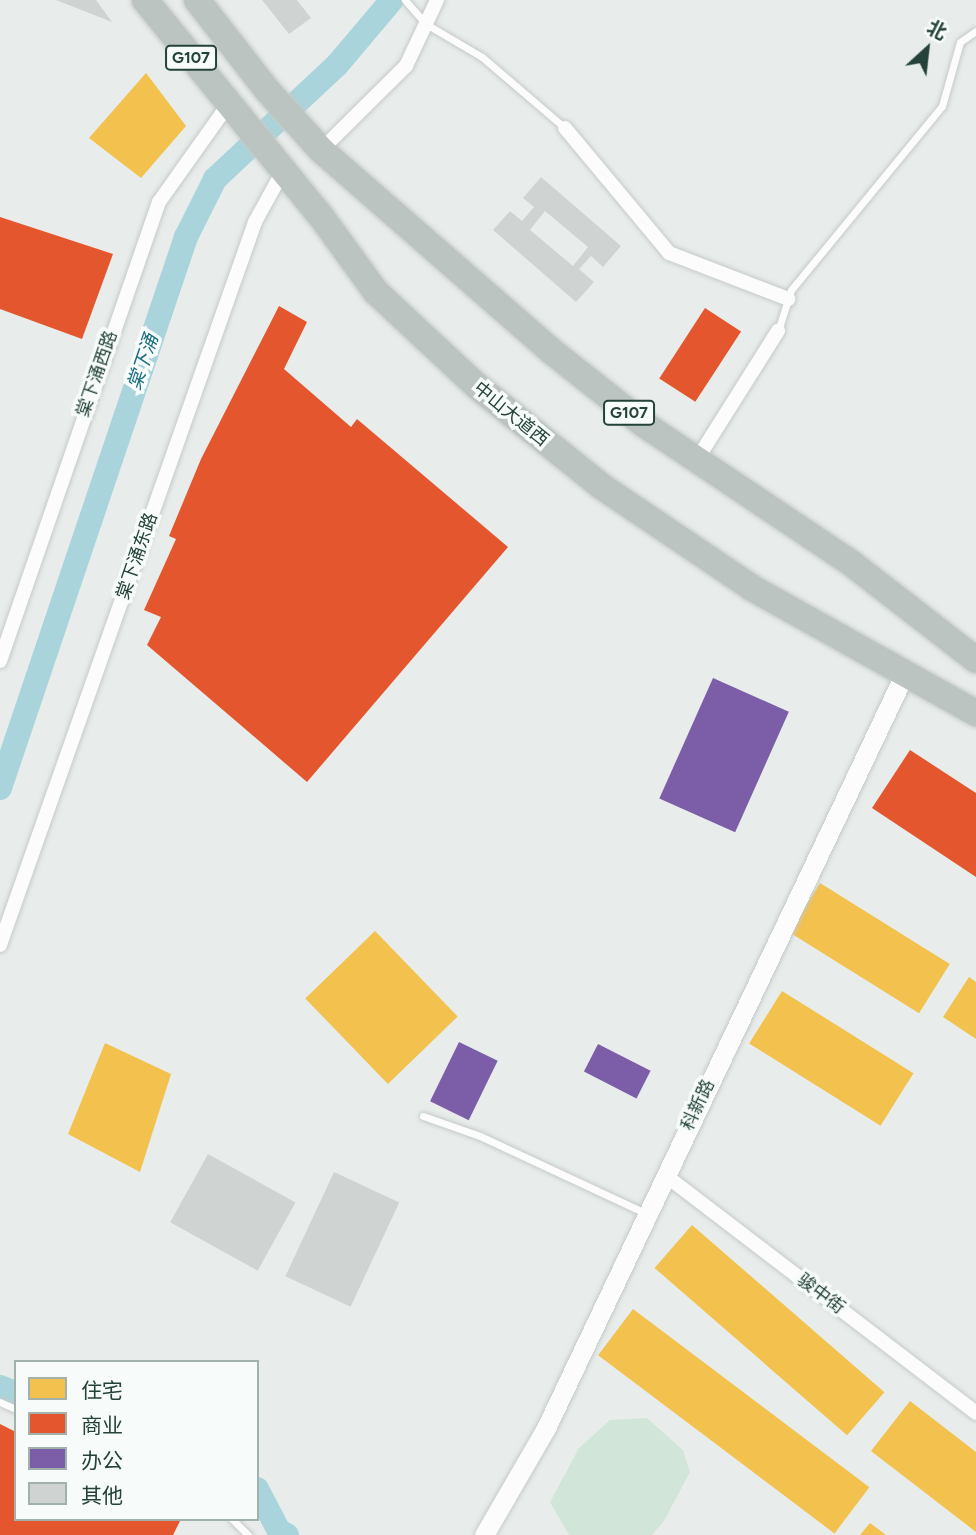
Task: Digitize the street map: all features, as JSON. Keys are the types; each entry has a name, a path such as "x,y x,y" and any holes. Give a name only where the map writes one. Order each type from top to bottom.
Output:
{"highway":[{"name":"中山大道西","path":"145,0 391,310 549,446 648,519 794,615 906,671 976,713"},
{"name":"G107","path":"197,0 267,90 313,142 550,350 696,461 851,563 976,660"}],"street":[{"path":"313,142 406,66 438,0"},
{"name":"棠下涌西路","path":"0,661 97,372 159,202 232,111"},
{"path":"565,128 669,253 788,299"},
{"name":"棠下涌东路","path":"0,945 255,222 279,166"},
{"path":"696,461 778,331"},
{"name":"科新路","path":"484,1535 546,1428 906,671"},
{"name":"骏中街","path":"666,1175 976,1413"}],"lane":[{"path":"407,4 426,24 482,57 565,128"},
{"path":"778,331 788,299 942,106 960,42 976,31"},
{"path":"423,1116 480,1136 648,1214"},
{"path":"234,1521 248,1535"}],"green space":[{"path":"647,1418 683,1450 690,1472 664,1521 652,1535 569,1535 550,1502 579,1448 610,1420"}],"building: 住宅":[{"path":"146,73 186,126 141,178 89,138"},
{"path":"820,883 950,964 919,1013 789,932"},
{"path":"375,931 458,1017 388,1084 305,998"},
{"path":"969,977 976,982 976,1039 943,1017"},
{"path":"782,991 913,1073 881,1126 749,1044"},
{"path":"105,1043 171,1074 140,1172 68,1134"},
{"path":"692,1225 884,1392 847,1435 655,1268"},
{"path":"633,1309 869,1487 834,1533 598,1355"},
{"path":"910,1401 976,1452 976,1532 871,1451"},
{"path":"870,1523 886,1535 860,1535"}],"building: 商业":[{"path":"0,217 113,254 82,339 0,309"},
{"path":"279,306 307,322 284,369 351,427 357,419 508,547 307,782 147,645 161,617 144,610 176,539 169,536 201,459"},
{"path":"705,308 741,331 695,402 659,378"},
{"path":"910,750 976,793 976,877 872,808"},
{"path":"0,1424 14,1431 14,1521 180,1521 173,1535 0,1535"}],"building: 办公":[{"path":"713,678 789,712 735,832 659,799"},
{"path":"459,1042 498,1061 469,1120 430,1101"},
{"path":"598,1044 651,1071 636,1098 584,1072"}],"building: 其他":[{"path":"56,0 96,0 112,22"},
{"path":"262,0 297,0 311,18 289,34"},
{"path":"541,177 621,246 603,267 591,256 579,269 594,282 576,302 493,230 510,211 522,221 534,207 523,198","holes":["545,211 588,247 573,266 530,230"]},
{"path":"208,1154 295,1202 258,1271 170,1222"},
{"path":"334,1172 399,1202 351,1307 285,1276"}],"waterway":[{"name":"棠下涌","path":"0,788 186,237 215,179 337,65 392,0"},
{"path":"0,1387 14,1392"},
{"path":"259,1493 279,1531 287,1535"}]}
